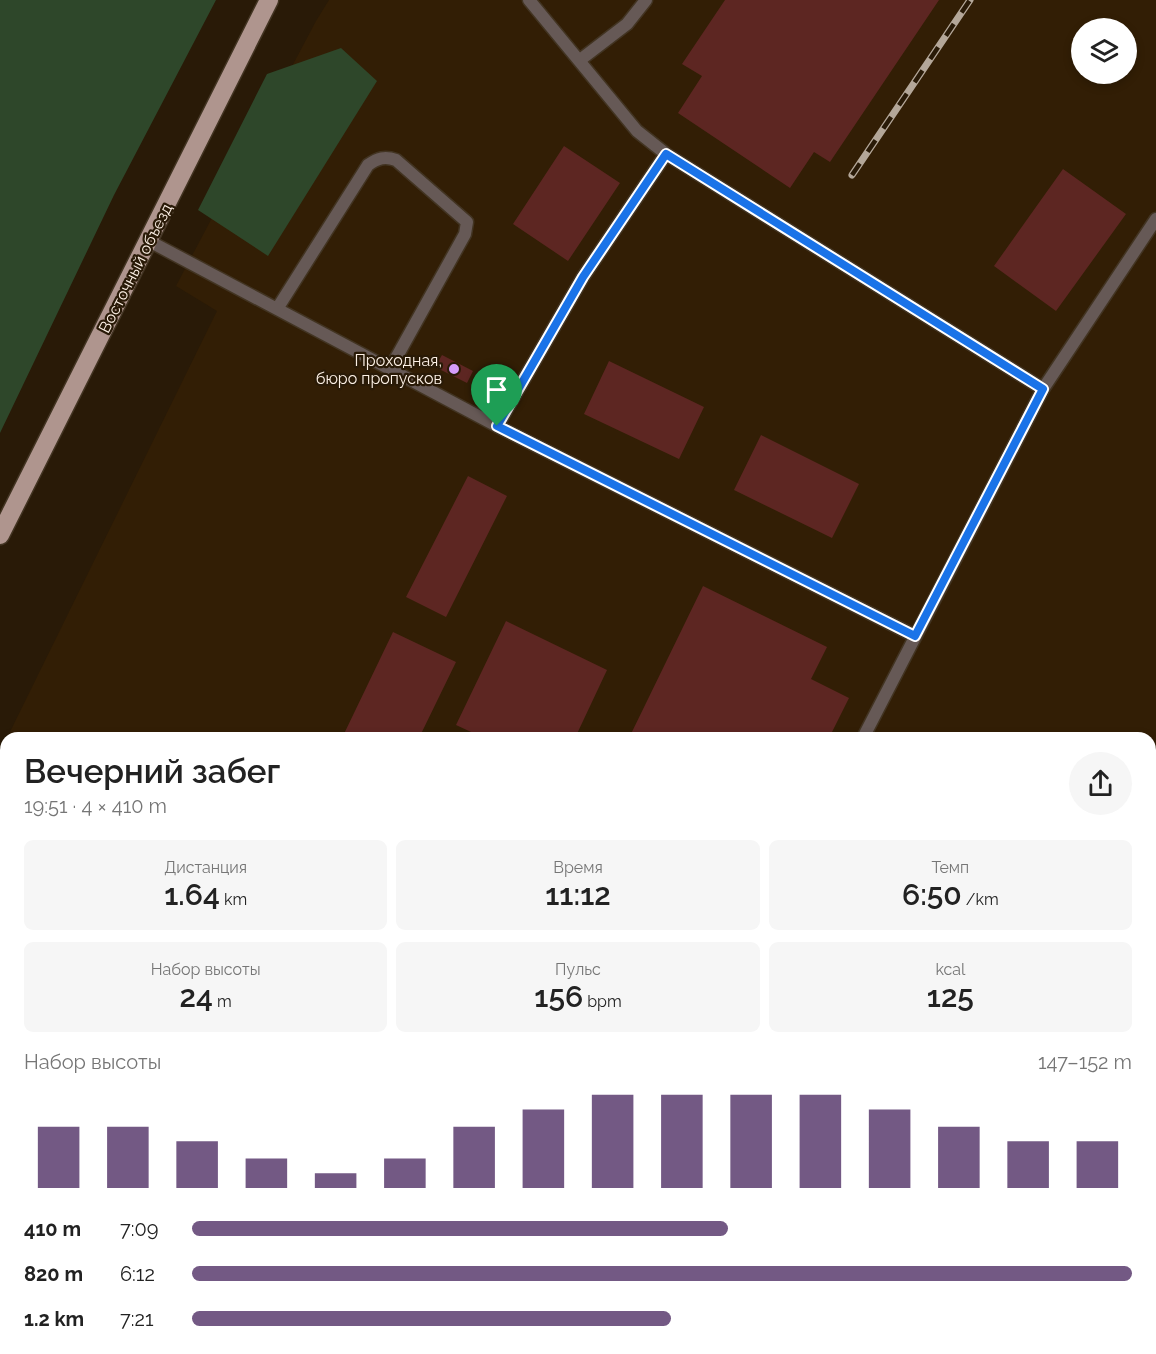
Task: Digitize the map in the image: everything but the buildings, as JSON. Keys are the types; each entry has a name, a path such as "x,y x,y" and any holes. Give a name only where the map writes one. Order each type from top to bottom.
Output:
{"main road":[{"name":"Восточный объезд","path":"0,535 269,0"}],"lane":[{"path":"529,0 637,131 666,154 1043,389"},
{"path":"580,60 627,24 646,0"},
{"path":"497,426 583,277 666,154"},
{"path":"277,309 369,165 376,159 387,157 396,160 466,222 465,234 390,369"},
{"path":"866,732 1043,389 1156,219"},
{"path":"148,242 497,426 915,636"}],"shaded area":[{"path":"329,0 1156,0 1156,732 10,732 217,311 176,286"}],"green space":[{"path":"0,0 216,0 114,195 0,433"},
{"path":"341,48 377,81 268,256 198,210 267,74"}],"railway":[{"path":"852,175 970,0"}],"place":[{"name":"Проходная, бюро пропусков","path":"454,369"}],"route":[{"path":"666,154 694,174 1043,389 915,636 497,426 583,277 666,154"}]}
